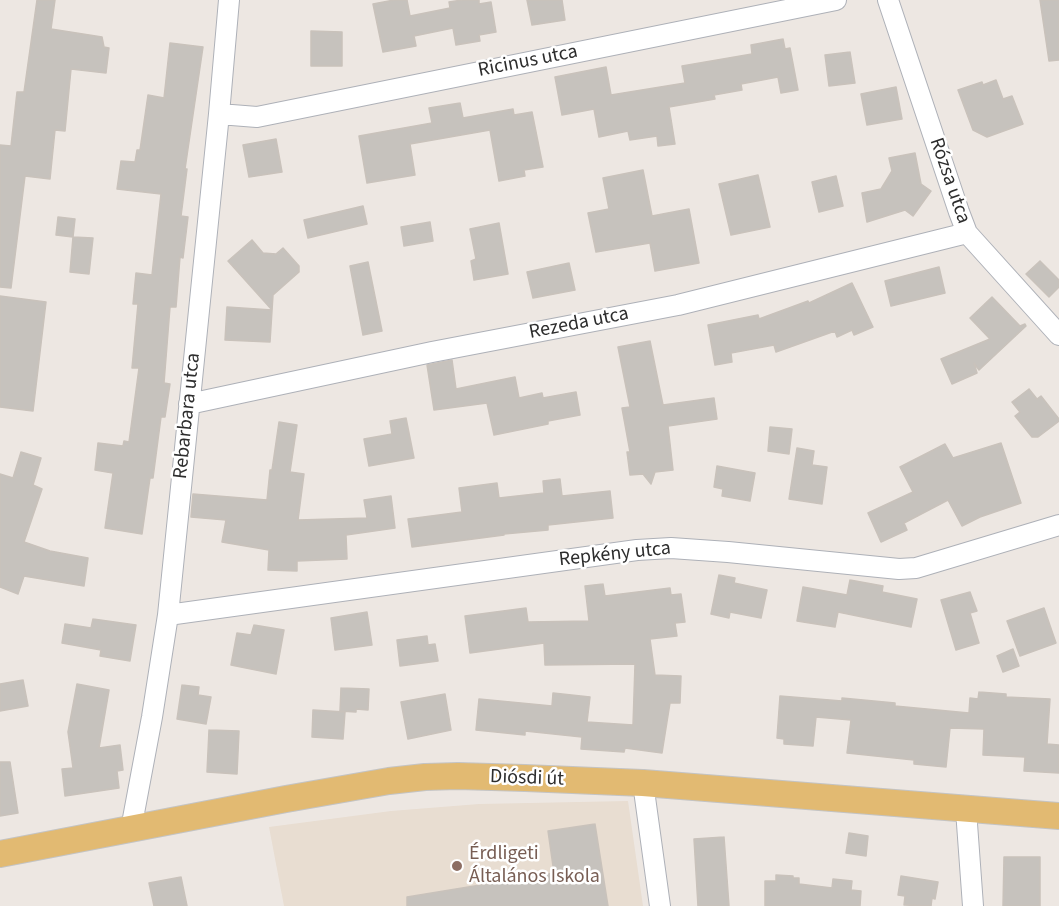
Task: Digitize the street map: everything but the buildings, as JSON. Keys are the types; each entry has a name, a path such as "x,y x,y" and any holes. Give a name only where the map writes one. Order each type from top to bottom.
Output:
{"main road":[{"name":"Diósdi út","path":"0,854 320,793 425,777 458,776 643,783 1059,816"}],"street":[{"name":"Rebarbara utca","path":"131,829 168,615 229,0"},
{"name":"Ricinus utca","path":"219,114 257,117 836,0"},
{"name":"Rózsa utca","path":"888,0 967,233 1059,335"},
{"name":"Rezeda utca","path":"189,404 432,352 678,305 967,233"},
{"name":"Repkény utca","path":"168,615 637,549 671,548 916,568 1059,525"},
{"path":"643,783 660,906"},
{"path":"966,810 973,906"}],"shaded area":[{"name":"Érdligeti Általános Iskola","path":"628,801 643,906 284,906 269,827 391,811 479,804"}],"place":[{"name":"Érdligeti Általános Iskola","path":"457,866"}]}
